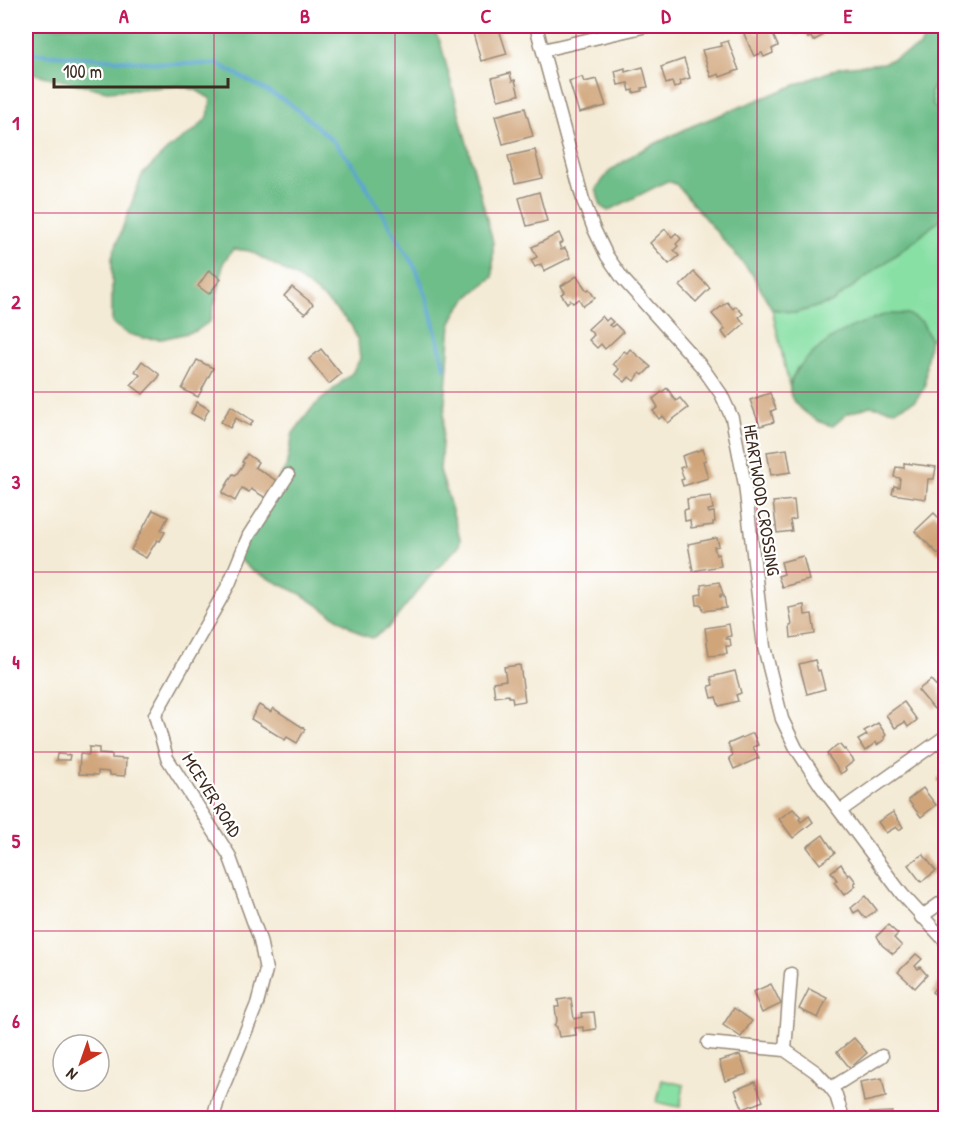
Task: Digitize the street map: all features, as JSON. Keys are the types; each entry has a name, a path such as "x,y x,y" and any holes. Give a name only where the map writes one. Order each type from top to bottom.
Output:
{"street":[{"name":"HEARTWOOD CROSSING","path":"536,26 583,200 598,238 622,279 702,366 721,394 732,418 745,485 764,647 782,719 796,748 840,811 921,917 945,942"},
{"path":"543,50 647,26"},
{"name":"MCEVER ROAD","path":"213,1119 219,1097 257,1004 266,970 260,940 229,855 168,758 155,715 229,584 249,536 288,475"},
{"path":"840,811 945,736"},
{"path":"921,917 945,899"},
{"path":"785,1050 791,974"},
{"path":"708,1043 785,1050 816,1072 831,1088 836,1095 843,1119"},
{"path":"831,1088 882,1056"}],"green space":[{"path":"26,26 436,26 435,33 440,41 493,242 493,277 463,303 451,323 440,470 460,538 459,546 431,575 387,629 372,638 363,635 301,594 251,570 236,556 237,542 286,467 293,433 313,407 352,373 360,359 358,341 351,325 326,300 296,277 250,251 233,249 223,263 210,321 196,331 162,339 143,338 126,333 112,323 112,257 142,175 167,150 195,130 208,117 211,99 196,90 180,86 107,91 26,72"},
{"path":"945,26 945,69 930,92 933,106 945,115 945,215 917,239 832,302 796,313 772,309 752,274 676,184 667,181 608,211 601,206 596,189 609,172 636,153 692,126 841,67 883,63 920,47 928,28"},
{"path":"945,69 945,115 933,106 930,92"},
{"path":"945,215 945,334 930,339 922,322 908,314 797,368 789,385 772,309 796,313 832,302 917,239"},
{"path":"886,314 908,314 922,322 930,339 925,387 915,401 895,410 870,406 847,414 833,426 816,420 801,409 792,399 790,389 792,379 798,369 826,342 841,332"},
{"path":"662,1080 684,1085 680,1107 657,1102"}],"building":[{"path":"498,26 507,54 481,61 473,33"},
{"path":"763,26 765,31 770,28 778,46 772,49 773,53 764,57 762,53 754,56 744,34 755,29 757,34 759,33 757,29"},
{"path":"790,26 823,26 825,29 820,31 822,36 813,41 804,31 796,36"},
{"path":"728,41 739,70 720,77 719,74 711,77 702,50 722,46 721,43"},
{"path":"684,59 690,78 680,81 681,85 674,88 672,82 666,84 661,67"},
{"path":"643,67 648,87 633,93 628,83 618,85 615,71 625,68 625,72"},
{"path":"510,73 512,81 515,80 519,95 498,100 492,78"},
{"path":"582,77 584,82 597,79 606,106 579,113 569,81"},
{"path":"525,108 533,136 503,144 495,116"},
{"path":"535,150 542,178 515,184 508,156"},
{"path":"539,192 547,221 527,226 519,198"},
{"path":"665,229 672,237 676,233 681,239 674,250 679,256 669,264 650,243"},
{"path":"559,233 563,242 559,244 561,250 565,248 570,258 544,271 541,264 535,267 531,260 537,257 532,247"},
{"path":"209,270 221,279 209,294 198,286"},
{"path":"694,272 710,288 696,302 680,286"},
{"path":"577,276 595,298 583,306 579,299 573,303 570,300 567,303 561,294 565,292 561,286"},
{"path":"292,287 313,304 305,314 284,296"},
{"path":"727,302 733,309 736,306 743,314 739,317 744,324 727,339 722,332 725,329 712,314"},
{"path":"602,316 606,321 609,318 613,322 609,325 612,327 615,324 623,332 605,349 601,344 597,348 589,340 594,335 588,329"},
{"path":"321,349 341,374 329,384 309,359"},
{"path":"630,349 651,367 643,375 640,373 634,381 629,377 625,382 615,374 619,369 613,364 624,351 627,353"},
{"path":"197,360 213,368 198,397 182,389"},
{"path":"142,361 159,374 159,377 143,394 131,385 140,375 135,371"},
{"path":"667,388 676,401 680,398 688,408 668,423 663,416 659,419 653,411 658,407 653,399"},
{"path":"770,393 776,409 771,411 774,422 760,426 750,400"},
{"path":"197,402 209,409 203,420 191,413"},
{"path":"231,406 253,421 250,426 236,418 230,428 221,422"},
{"path":"703,449 706,460 703,461 708,478 683,486 681,480 684,479 680,468 685,466 682,456"},
{"path":"787,449 791,472 771,475 767,452"},
{"path":"247,454 258,462 255,467 277,481 266,498 251,489 249,492 242,488 235,501 222,493 233,474 236,475 244,463 242,462"},
{"path":"904,463 936,467 934,479 928,479 926,499 892,494 894,486 899,487 900,478 894,477 896,467 904,468"},
{"path":"711,496 713,509 708,510 709,513 714,512 715,522 713,525 691,528 690,520 685,521 684,510 688,509 687,499"},
{"path":"794,500 796,519 790,520 792,531 777,533 773,502"},
{"path":"153,510 168,517 161,530 165,532 146,558 131,550"},
{"path":"934,513 946,525 946,547 938,554 915,531"},
{"path":"717,538 719,546 714,547 716,555 719,554 721,566 693,571 688,544"},
{"path":"803,556 809,580 782,587 778,576 784,574 781,562"},
{"path":"719,582 723,594 720,597 724,596 726,608 703,611 702,605 697,605 696,595 702,594 701,585"},
{"path":"804,605 805,615 812,614 815,634 791,638 790,626 792,625 789,608"},
{"path":"729,624 731,636 726,639 730,639 731,646 726,646 727,654 709,656 705,628"},
{"path":"815,660 825,689 807,694 799,664"},
{"path":"520,665 525,701 513,703 512,697 508,695 495,697 493,682 506,680 504,667"},
{"path":"735,671 741,693 736,695 738,701 719,706 716,697 712,698 709,686 713,685 711,677"},
{"path":"931,680 941,691 939,692 945,701 934,709 918,690"},
{"path":"904,702 917,720 908,727 905,722 895,728 886,715"},
{"path":"259,705 271,712 273,708 305,729 297,743 287,737 285,740 251,719"},
{"path":"878,723 886,735 885,739 877,745 876,742 865,751 858,740 867,735 864,731"},
{"path":"753,733 758,745 753,747 759,758 734,769 729,758 733,755 728,744"},
{"path":"837,745 845,749 854,761 841,774 827,754"},
{"path":"89,747 99,748 99,754 126,759 125,776 98,771 98,775 79,774 80,754 89,755"},
{"path":"57,754 70,755 69,760 56,760"},
{"path":"26,757 33,758 31,773 26,773"},
{"path":"946,772 946,791 937,779"},
{"path":"923,788 936,805 921,817 908,800"},
{"path":"793,809 801,817 799,819 801,822 809,816 813,822 793,838 779,819"},
{"path":"893,812 903,827 899,830 896,827 886,833 878,822"},
{"path":"823,835 835,853 820,864 807,847"},
{"path":"923,854 936,871 921,882 908,865"},
{"path":"841,864 848,876 850,874 856,882 854,884 856,886 844,895 834,882 837,880 831,872"},
{"path":"866,896 877,910 865,918 859,910 854,913 851,908"},
{"path":"888,925 898,934 894,938 902,946 893,954 882,945 877,936"},
{"path":"916,954 922,959 915,966 918,969 920,967 927,975 915,988 898,972"},
{"path":"946,979 946,1003 932,992 940,981 943,983"},
{"path":"771,984 781,1004 762,1013 753,992"},
{"path":"809,989 827,998 818,1018 799,1009"},
{"path":"571,998 574,1019 582,1017 581,1013 594,1012 596,1029 583,1031 583,1027 575,1028 576,1035 559,1037 557,1027 554,1025 557,1021 555,1007 559,1007 558,1000"},
{"path":"734,1008 752,1021 741,1037 723,1025"},
{"path":"854,1038 867,1053 850,1068 837,1052"},
{"path":"740,1055 747,1074 725,1081 719,1061"},
{"path":"882,1078 886,1097 864,1102 860,1082"},
{"path":"755,1082 763,1101 743,1109 735,1090"},
{"path":"892,1112 892,1118 869,1118 869,1113"}],"waterway":[{"path":"26,53 174,64 218,64 289,103 335,143 354,166 417,271 427,299 445,368"}]}
